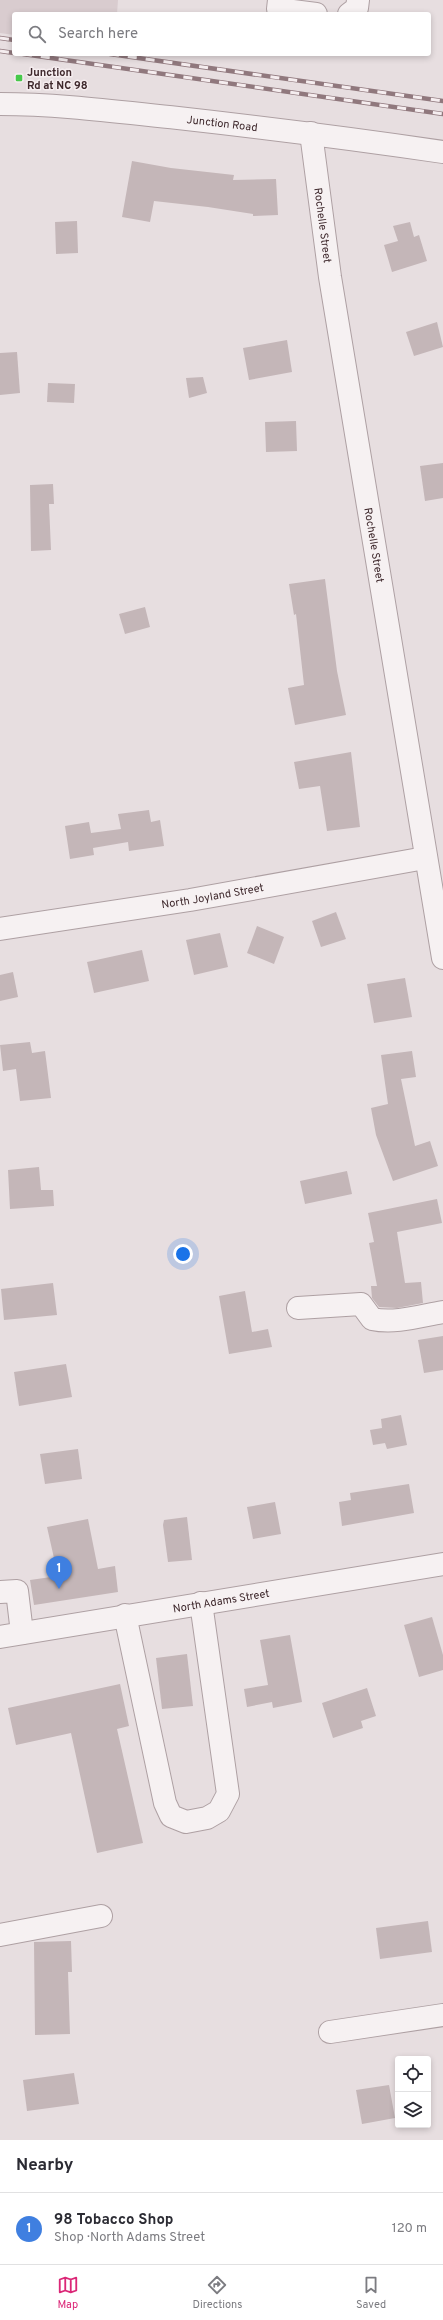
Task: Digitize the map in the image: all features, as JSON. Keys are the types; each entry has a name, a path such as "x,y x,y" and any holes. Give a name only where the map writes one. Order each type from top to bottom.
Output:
{"street":[{"path":"279,0 278,9 301,12"},
{"path":"352,12 357,8 358,0"},
{"name":"Junction Road","path":"0,104 70,107 311,133 443,152"},
{"name":"Rochelle Street","path":"311,133 330,277 425,858 443,958"},
{"name":"North Joyland Street","path":"0,929 190,900 425,858"},
{"path":"298,1308 361,1304 372,1319 381,1321 405,1319 443,1312"},
{"name":"North Adams Street","path":"0,1637 443,1564"},
{"path":"0,1592 17,1591 22,1633"},
{"path":"125,1616 165,1803 171,1816 186,1822 207,1818 220,1811 228,1794 201,1603"},
{"path":"0,1935 101,1916"},
{"path":"330,2032 443,2015"}],"shaded area":[{"path":"0,0 118,0 117,12 12,12 12,35 0,33"}],"building":[{"path":"132,161 171,168 234,175 233,180 276,179 278,215 253,216 253,214 208,207 154,201 150,222 122,217"},
{"path":"77,221 78,253 56,254 55,222"},
{"path":"410,222 414,237 419,235 427,261 392,272 384,245 398,241 393,226"},
{"path":"437,322 443,347 414,356 406,332"},
{"path":"287,340 292,372 249,380 243,348"},
{"path":"17,352 20,393 0,395 0,353"},
{"path":"203,377 207,393 189,398 186,378"},
{"path":"48,383 75,384 74,403 47,402"},
{"path":"296,421 297,451 266,452 265,422"},
{"path":"443,463 443,498 425,501 420,466"},
{"path":"53,484 54,504 49,504 51,550 31,551 30,485"},
{"path":"325,579 337,671 346,715 295,725 288,688 304,685 296,614 294,615 289,584"},
{"path":"145,607 150,627 125,634 119,614"},
{"path":"351,752 360,827 327,831 320,786 299,789 294,762"},
{"path":"149,810 151,822 160,820 164,846 129,851 128,842 93,848 94,855 70,859 65,826 89,822 91,833 121,829 118,814"},
{"path":"336,912 346,939 321,947 312,921"},
{"path":"257,926 284,937 274,964 247,953"},
{"path":"220,933 228,967 194,975 186,940"},
{"path":"142,950 149,981 94,993 87,962"},
{"path":"13,972 18,997 0,1001 0,975"},
{"path":"405,978 412,1017 374,1023 367,984"},
{"path":"30,1042 32,1053 45,1051 51,1098 20,1101 16,1069 3,1071 0,1045"},
{"path":"412,1051 416,1077 401,1079 415,1146 430,1141 438,1166 393,1181 376,1135 371,1108 388,1104 381,1055"},
{"path":"39,1167 41,1190 53,1190 54,1206 10,1209 8,1170"},
{"path":"347,1171 352,1194 305,1204 300,1181"},
{"path":"437,1199 442,1223 397,1232 405,1283 421,1282 423,1303 397,1308 379,1307 372,1298 371,1286 377,1286 369,1243 374,1242 368,1213"},
{"path":"53,1283 57,1315 4,1320 1,1289"},
{"path":"245,1291 252,1332 268,1329 272,1347 229,1354 219,1296"},
{"path":"443,1336 443,1370 424,1373 418,1340"},
{"path":"66,1364 72,1397 19,1406 14,1372"},
{"path":"401,1415 407,1445 387,1449 385,1443 373,1445 370,1430 382,1428 381,1419"},
{"path":"78,1449 82,1479 45,1484 40,1454"},
{"path":"409,1484 414,1513 342,1526 339,1502 351,1500 350,1493"},
{"path":"275,1502 281,1534 253,1539 247,1507"},
{"path":"187,1517 192,1560 168,1562 163,1525 164,1520"},
{"path":"88,1519 98,1569 115,1566 118,1592 34,1605 30,1580 58,1576 47,1527"},
{"path":"432,1617 443,1655 443,1670 419,1677 404,1625"},
{"path":"290,1635 302,1702 273,1708 272,1702 247,1707 244,1689 268,1685 260,1640"},
{"path":"187,1654 193,1706 162,1709 156,1658"},
{"path":"120,1684 129,1726 117,1729 143,1843 97,1853 71,1733 16,1745 8,1708"},
{"path":"367,1688 376,1716 361,1721 363,1728 333,1738 322,1703"},
{"path":"428,1921 432,1952 380,1959 376,1928"},
{"path":"71,1941 72,1972 68,1972 70,2034 35,2035 34,1942"},
{"path":"74,2073 79,2104 27,2111 23,2080"},
{"path":"389,2085 395,2118 362,2124 356,2090"}],"railway":[{"path":"0,38 12,40"},
{"path":"0,51 12,53"},
{"path":"37,56 443,114"},
{"path":"124,56 443,101"}],"place":[{"name":"Junction Rd at NC 98","path":"19,78"},
{"name":"98 Tobacco Shop","path":"59,1589"}]}
